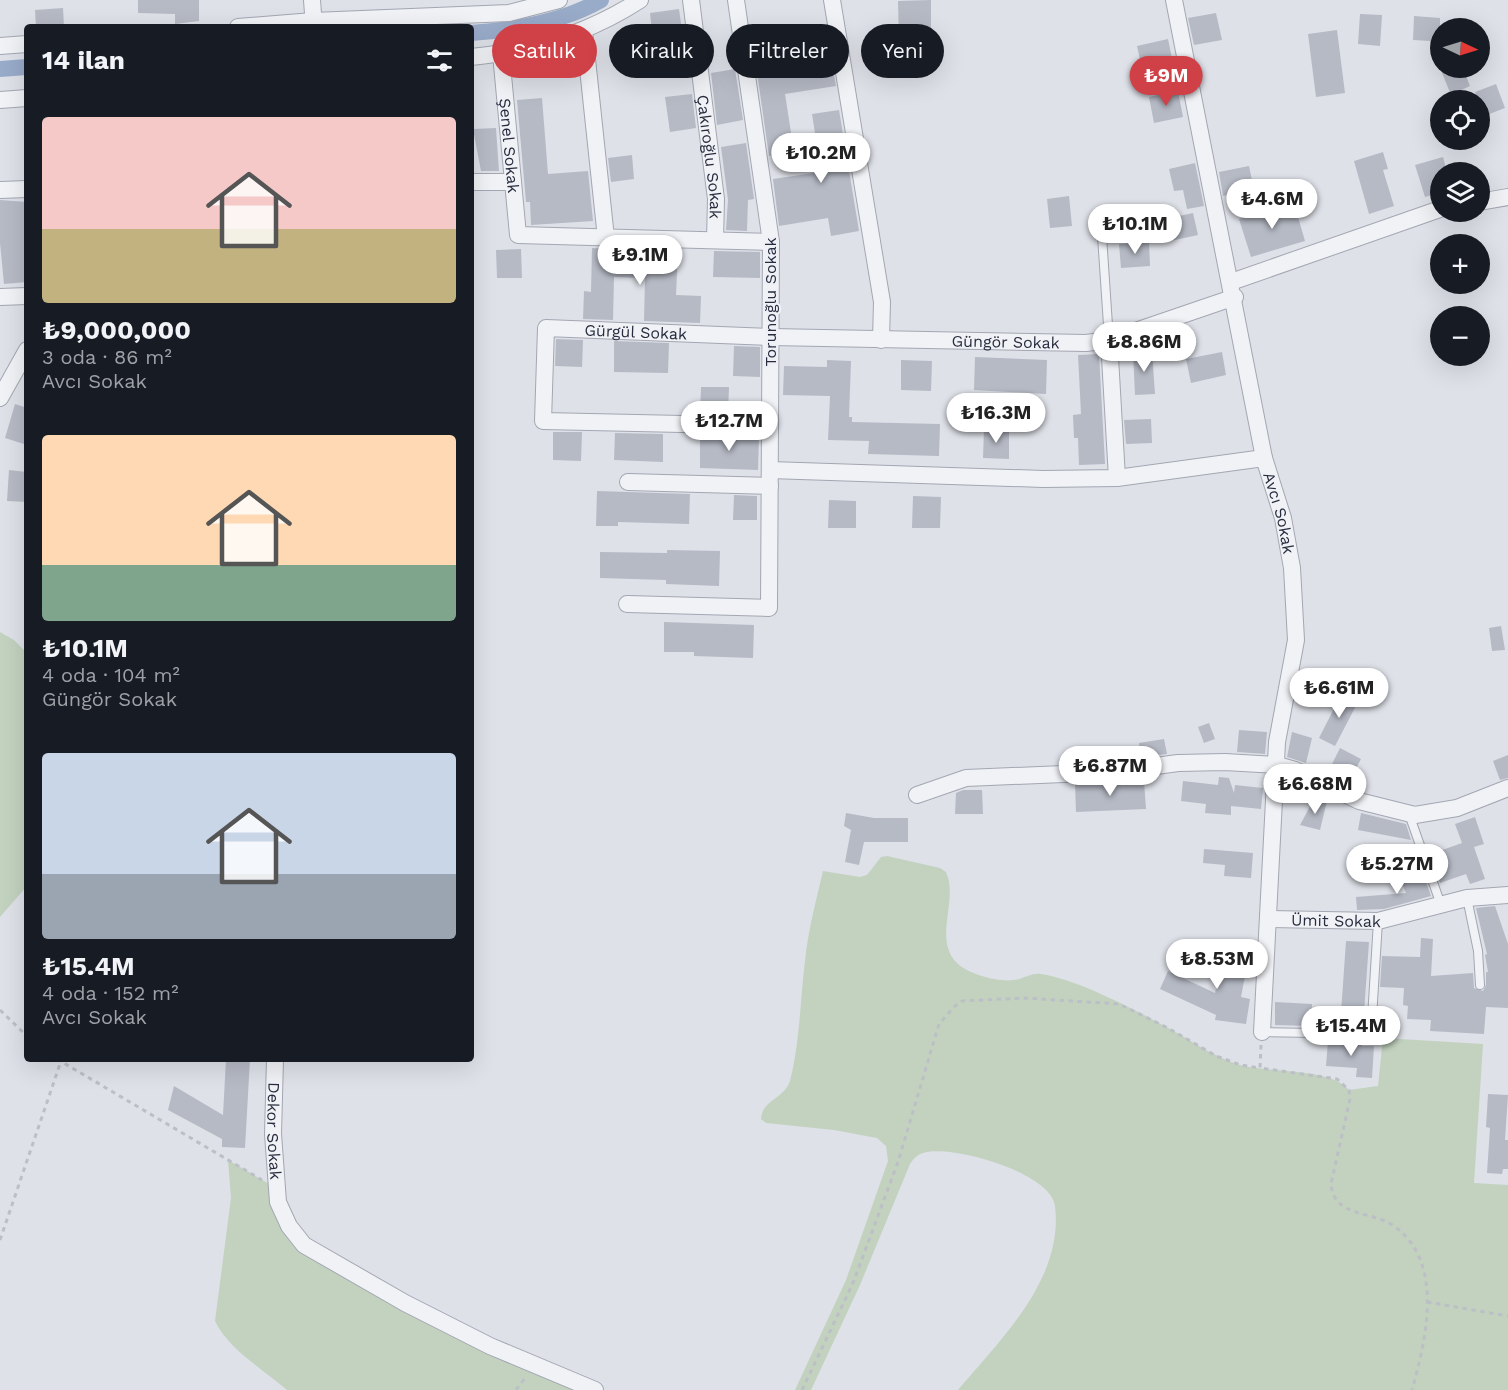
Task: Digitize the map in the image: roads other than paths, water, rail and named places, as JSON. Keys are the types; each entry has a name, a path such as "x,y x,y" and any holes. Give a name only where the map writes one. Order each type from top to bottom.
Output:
{"street":[{"path":"312,0 313,24 498,14 525,10 559,0"},
{"path":"597,24 640,0"},
{"name":"Çakıroğlu Sokak","path":"691,0 716,199 715,240"},
{"name":"Torunoğlu Sokak","path":"627,604 769,608 771,242 736,0"},
{"path":"832,0 882,302 881,340"},
{"name":"Avcı Sokak","path":"1174,0 1233,290 1264,458 1283,518 1296,609 1293,665 1282,709 1277,765 1262,1032"},
{"path":"0,46 24,44"},
{"path":"474,57 492,55"},
{"name":"Şenel Sokak","path":"503,78 518,236 606,238"},
{"path":"589,78 606,238 771,242"},
{"path":"0,100 24,98"},
{"path":"474,182 513,182"},
{"path":"0,190 24,189"},
{"path":"1490,200 1508,197"},
{"name":"Güngör Sokak","path":"771,337 1086,343 1109,340 1430,213"},
{"path":"0,297 24,296"},
{"name":"Gürgül Sokak","path":"770,426 543,421 546,328 771,337"},
{"path":"1109,340 1117,478"},
{"path":"1,392 24,355"},
{"path":"628,482 770,478 1117,478 1264,458"},
{"path":"917,795 948,783 996,775 1112,772 1178,763 1225,762 1277,765 1310,776 1359,801 1408,814 1434,813 1457,808 1508,788"},
{"name":"Ümit Sokak","path":"1268,919 1378,921 1467,898 1508,895"},
{"name":"Dekor Sokak","path":"275,1062 273,1134 277,1195 289,1226 304,1245 405,1303 490,1346 595,1390"}],"lane":[{"path":"1101,221 1109,340"},
{"path":"1408,814 1441,905"},
{"path":"1467,898 1478,951 1480,985"},
{"path":"1262,1032 1371,1034 1378,921"}],"waterway":[{"path":"474,33 538,24 571,14 601,0"},
{"path":"0,69 24,67"}]}
